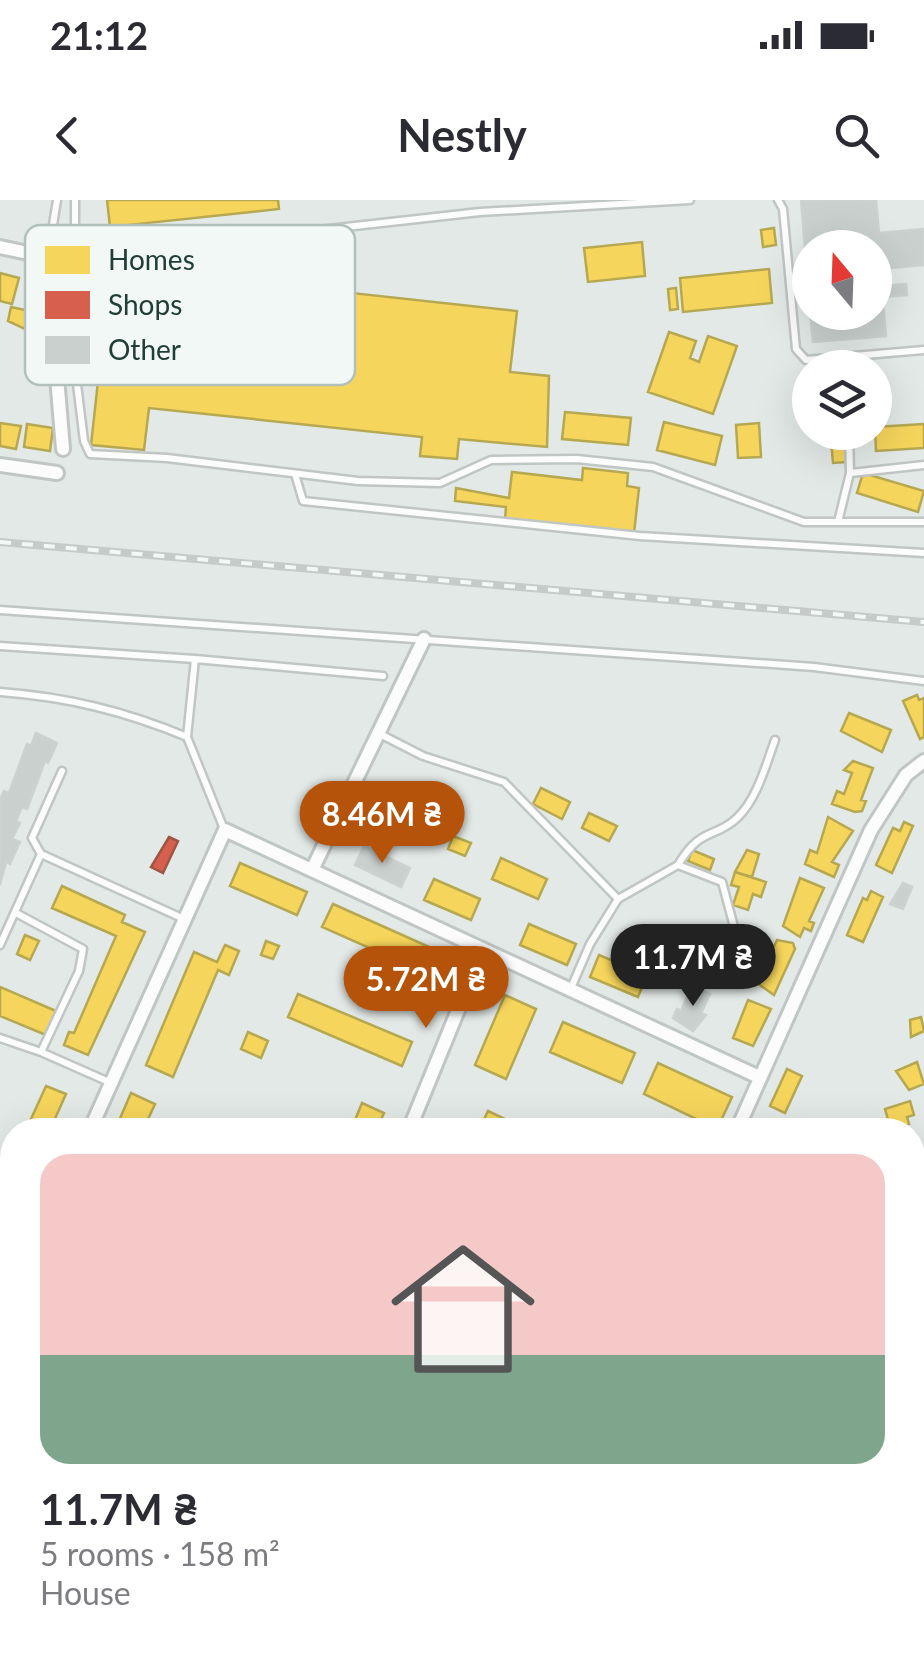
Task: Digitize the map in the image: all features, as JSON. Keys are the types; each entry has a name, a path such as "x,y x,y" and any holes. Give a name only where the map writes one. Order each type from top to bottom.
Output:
{"street":[{"path":"0,248 25,253"},
{"path":"58,385 63,449"},
{"path":"0,465 57,473"},
{"path":"312,870 424,640"},
{"path":"742,1118 870,830 886,800 924,761"},
{"path":"95,1118 225,830 759,1077"},
{"path":"413,1118 483,949"}],"lane":[{"path":"53,225 57,200"},
{"path":"75,200 76,225"},
{"path":"355,226 480,212 690,200"},
{"path":"778,200 783,209 797,350"},
{"path":"892,353 924,350"},
{"path":"77,385 84,441 90,454 358,481 440,483 491,460 577,460 653,467 728,490 804,522 924,522"},
{"path":"838,522 850,473 849,450"},
{"path":"850,473 924,464"},
{"path":"295,474 304,501 640,536 924,553"},
{"path":"0,610 814,667 924,681"},
{"path":"0,646 383,676"},
{"path":"195,660 187,737 225,830"},
{"path":"0,692 58,696 113,708 187,737"},
{"path":"380,734 423,756 504,782 618,899"},
{"path":"570,990 590,944 618,899 678,865 690,844 736,820 764,772 775,740"},
{"path":"62,771 32,838 40,854 184,919"},
{"path":"0,945 40,854"},
{"path":"678,865 722,882 737,938 731,958"},
{"path":"16,912 84,949 79,971 41,1052"},
{"path":"0,1038 111,1083"}],"building: Homes":[{"path":"107,200 278,200 279,209 110,225"},
{"path":"774,228 776,245 763,247 761,230"},
{"path":"642,242 645,276 588,282 584,248"},
{"path":"769,269 772,303 683,312 680,278"},
{"path":"0,273 19,278 12,304 0,301"},
{"path":"676,288 678,309 670,310 668,289"},
{"path":"355,293 517,311 510,372 549,376 547,447 459,439 457,459 420,456 422,437 149,408 144,450 91,445 98,385 355,385"},
{"path":"11,307 25,310 25,329 8,321"},
{"path":"669,332 696,341 690,358 699,362 708,336 737,346 713,414 648,392"},
{"path":"565,412 631,418 628,445 562,439"},
{"path":"664,422 722,436 715,465 657,450"},
{"path":"0,423 21,426 16,449 0,446"},
{"path":"759,423 761,457 738,458 736,425"},
{"path":"27,424 53,428 50,451 24,447"},
{"path":"924,424 924,448 892,450 892,426"},
{"path":"832,450 845,450 846,462 833,463"},
{"path":"583,468 628,473 627,486 639,488 634,533 505,519 506,507 455,501 456,488 509,498 512,472 582,480"},
{"path":"863,473 924,491 918,512 857,493"},
{"path":"917,695 919,700 924,698 924,737 920,739 903,701"},
{"path":"849,713 891,730 882,752 841,731"},
{"path":"853,761 873,768 861,800 866,801 862,811 855,812 832,804 837,791 844,794 852,773 844,770"},
{"path":"541,788 570,802 562,819 533,804"},
{"path":"589,813 617,826 609,841 582,828"},
{"path":"828,817 853,831 832,862 839,865 834,877 805,864 810,850 817,853"},
{"path":"904,822 913,826 892,873 876,865 893,828 900,831"},
{"path":"453,836 471,843 465,856 448,849"},
{"path":"692,850 714,859 710,870 688,861"},
{"path":"747,850 759,854 752,877 735,872"},
{"path":"501,858 547,879 538,899 492,879"},
{"path":"240,863 307,892 297,915 230,886"},
{"path":"735,872 766,882 761,897 753,894 748,910 733,905 739,887 731,885"},
{"path":"800,878 824,888 809,921 814,923 811,931 804,928 800,937 783,926"},
{"path":"434,879 480,899 471,920 424,900"},
{"path":"62,886 125,915 122,922 145,932 88,1055 64,1045 69,1032 74,1033 116,936 52,908"},
{"path":"871,891 883,897 863,942 847,935 863,898 867,900"},
{"path":"333,904 447,955 437,978 322,927"},
{"path":"529,924 576,944 567,965 520,945"},
{"path":"706,928 719,934 715,942 721,945 708,972 689,963"},
{"path":"25,935 39,941 30,960 17,954"},
{"path":"777,940 793,943 795,949 774,995 757,983"},
{"path":"266,941 279,946 273,959 261,955"},
{"path":"225,945 239,951 229,975 218,970 173,1077 146,1065 194,952 217,962"},
{"path":"742,945 756,951 752,958 761,962 756,974 734,965"},
{"path":"599,955 647,975 638,997 590,977"},
{"path":"0,987 56,1011 46,1035 0,1016"},
{"path":"298,994 412,1042 402,1066 288,1017"},
{"path":"505,995 536,1009 506,1079 475,1065"},
{"path":"748,1000 771,1009 753,1046 733,1038"},
{"path":"921,1017 924,1031 911,1037 910,1020"},
{"path":"563,1022 635,1053 622,1083 550,1052"},
{"path":"248,1032 268,1041 261,1058 241,1049"},
{"path":"917,1062 924,1084 909,1090 896,1071"},
{"path":"658,1063 732,1097 722,1118 694,1118 644,1094"},
{"path":"787,1069 802,1076 785,1113 770,1106"},
{"path":"46,1086 66,1094 55,1118 31,1118"},
{"path":"131,1093 155,1104 149,1118 120,1118"},
{"path":"910,1101 914,1115 888,1118 885,1109"},
{"path":"362,1103 384,1113 382,1118 356,1118"},
{"path":"488,1111 503,1118 485,1118"}],"building: Shops":[{"path":"169,837 178,841 163,873 151,867"}],"building: Other":[{"path":"801,200 876,200 879,230 804,230"},
{"path":"924,229 924,265 892,268 892,232"},
{"path":"906,284 907,295 892,296 892,285"},
{"path":"812,330 885,330 886,336 813,342"},
{"path":"36,733 57,743 48,763 45,761 27,809 22,807 16,821 20,823 12,839 20,842 10,864 6,862 0,885 0,800 4,791 9,793 27,744 31,746"},
{"path":"364,846 410,868 401,887 355,865"},
{"path":"903,883 912,887 903,909 890,904"},
{"path":"692,986 710,994 701,1013 706,1015 693,1031 673,1018 677,1009 681,1011"}],"railway":[{"path":"0,542 924,622"}]}
